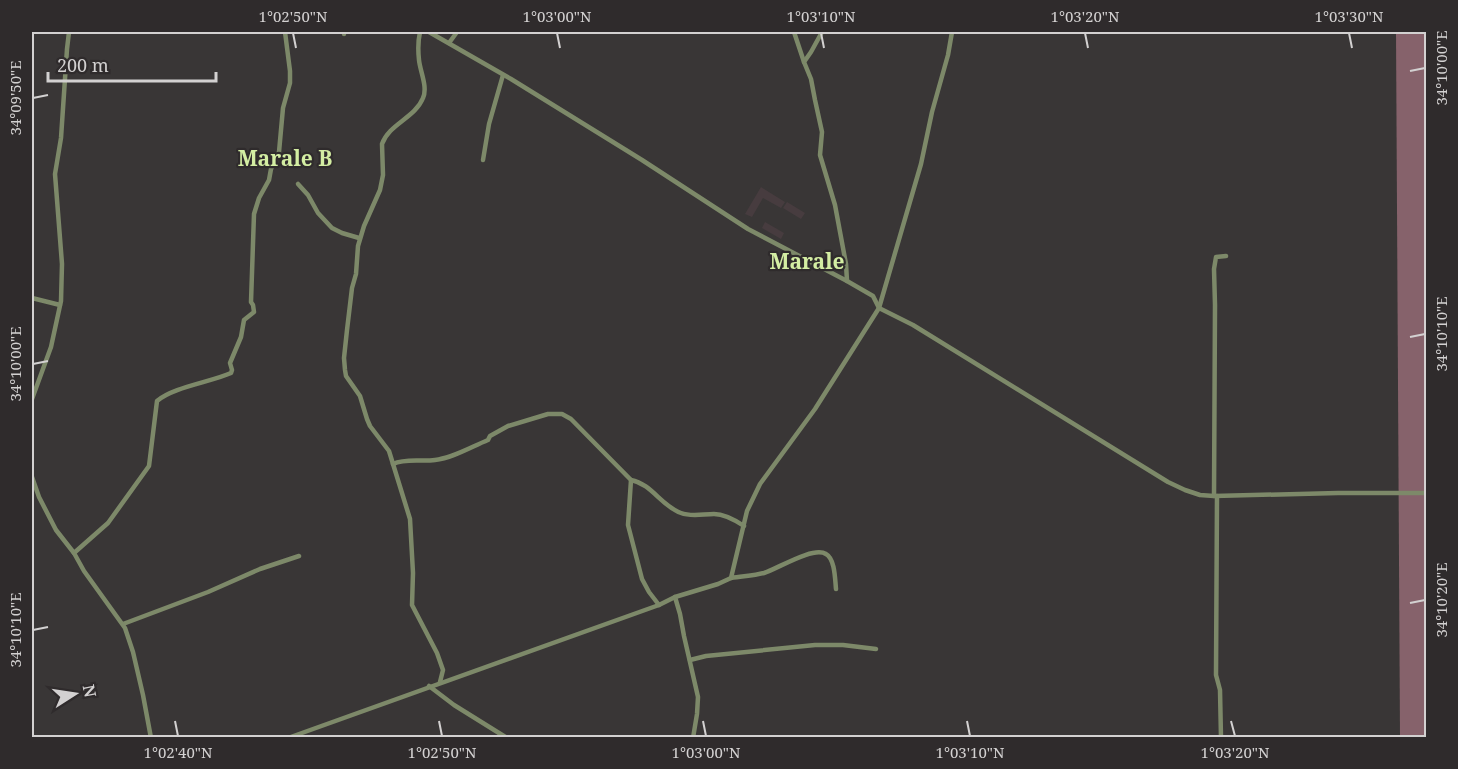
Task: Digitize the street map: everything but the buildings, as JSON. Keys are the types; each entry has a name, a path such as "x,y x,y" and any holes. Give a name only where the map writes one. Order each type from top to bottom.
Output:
{"street":[{"path":"32,399 51,347 60,306 62,264 56,174 69,32"},
{"path":"74,553 108,523 149,466 158,401 186,387 231,373 230,363 241,337 244,320 254,312 251,302 253,220 259,198 269,180 271,169 279,152 283,108 291,77 285,32"},
{"path":"420,32 418,44 424,96 414,112 384,139 381,148 380,190 359,238 344,358 346,376 360,396 370,426 387,448 410,519 412,605 437,653 443,670 440,682"},
{"path":"429,32 642,160 748,229 873,296 879,308 913,325 1168,483 1200,495 1215,496 1426,493"},
{"path":"449,43 457,32"},
{"path":"794,32 811,79 822,132 820,155 835,205 847,281"},
{"path":"804,62 822,32"},
{"path":"731,578 747,511 760,484 815,410 879,308 921,164 952,32"},
{"path":"483,160 489,124 503,75"},
{"path":"298,184 308,195 318,213 332,228 359,238"},
{"path":"1221,738 1220,690 1216,675 1214,269 1216,257 1226,256"},
{"path":"32,298 60,306"},
{"path":"393,464 403,461 447,458 488,440 490,436 508,426 557,413 572,419 631,480 647,486 660,500 680,513 722,515 744,526"},
{"path":"32,477 56,530 128,633 151,738"},
{"path":"631,480 628,525 642,579 659,605"},
{"path":"288,738 659,605 675,597 731,578 760,574 797,558 819,552 824,552 832,561 836,589"},
{"path":"123,624 208,592 260,569 299,556"},
{"path":"675,597 698,697 693,738"},
{"path":"690,660 716,655 815,645 843,645 876,649"},
{"path":"429,686 461,710 507,738"}],"shaded area":[{"path":"1396,32 1426,32 1426,738 1400,737"},
{"path":"761,187 785,202 781,208 763,198 752,217 745,214"},
{"path":"787,202 805,213 801,219 783,208"},
{"path":"765,222 784,233 781,239 762,228"}],"district":[{"name":"Marale B","path":"285,158"},
{"name":"Marale","path":"807,261"}]}
